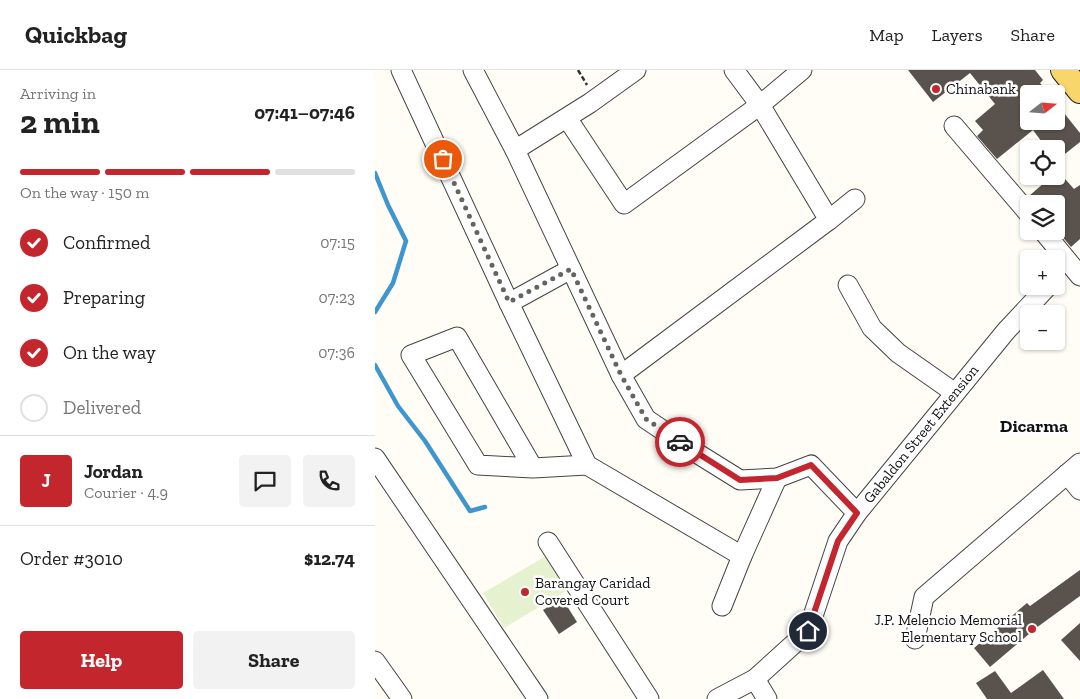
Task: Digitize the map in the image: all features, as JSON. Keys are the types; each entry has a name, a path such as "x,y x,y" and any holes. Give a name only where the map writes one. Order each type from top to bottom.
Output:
{"main road":[{"path":"1063,70 1080,91"}],"street":[{"path":"401,70 587,465"},
{"path":"473,70 515,150 621,375 646,419 740,480 777,478 811,465 857,513"},
{"path":"515,150 590,103 636,70"},
{"path":"734,70 759,105 829,220"},
{"path":"567,118 625,204 759,105 802,70"},
{"path":"954,126 1020,203"},
{"path":"621,375 855,199"},
{"path":"1052,240 1077,265 1065,272"},
{"path":"509,302 571,269"},
{"path":"848,285 872,328 898,353 955,394"},
{"name":"Gabaldon Street Extension","path":"717,699 755,679 808,631 838,541 857,513 1006,331 1040,295"},
{"path":"533,468 457,336 411,355 478,465 533,468 587,465 741,556"},
{"path":"375,458 538,699"},
{"path":"915,639 924,597 1074,469 1080,490"},
{"path":"723,606 741,556 777,478"},
{"path":"548,542 649,699"},
{"path":"375,661 402,699"},
{"path":"755,679 767,699"}],"green space":[{"name":"Barangay Caridad Covered Court","path":"546,556 566,591 504,628 483,593"}],"building":[{"path":"908,70 1035,70 1043,80 1040,83 1042,85 1020,85 1020,130 1033,130 997,159 977,136 983,130 975,121 995,104 970,73 933,102"},
{"path":"1065,114 1080,133 1080,142 1065,154 1065,140 1040,140 1033,130 1065,130"},
{"path":"1065,179 1074,189 1080,185 1080,239 1071,247 1065,240 1065,195 1030,195 1042,185 1065,185"},
{"path":"1080,570 1080,596 1036,628 990,667 974,648 1027,603 1030,606"},
{"path":"562,598 577,622 559,634 543,610"},
{"path":"1080,623 1080,661 1061,640"},
{"path":"1043,670 1064,699 987,699 976,683 995,671 1011,693"}],"waterway":[{"path":"375,173 406,241 393,283 375,312"},
{"path":"375,365 398,406 425,441 470,511 485,507"}],"way so far":[{"path":"443,159 509,302 571,269 621,375 646,419 680,442"}],"place":[{"name":"Chinabank","path":"936,89"},
{"name":"Barangay Caridad Covered Court","path":"525,592"},
{"name":"J.P. Melencio Memorial Elementary School","path":"1032,629"}],"district":[{"name":"Dicarma","path":"1034,426"}],"route":[{"path":"680,442 740,480 777,478 811,465 857,513 838,541 808,631"}]}
